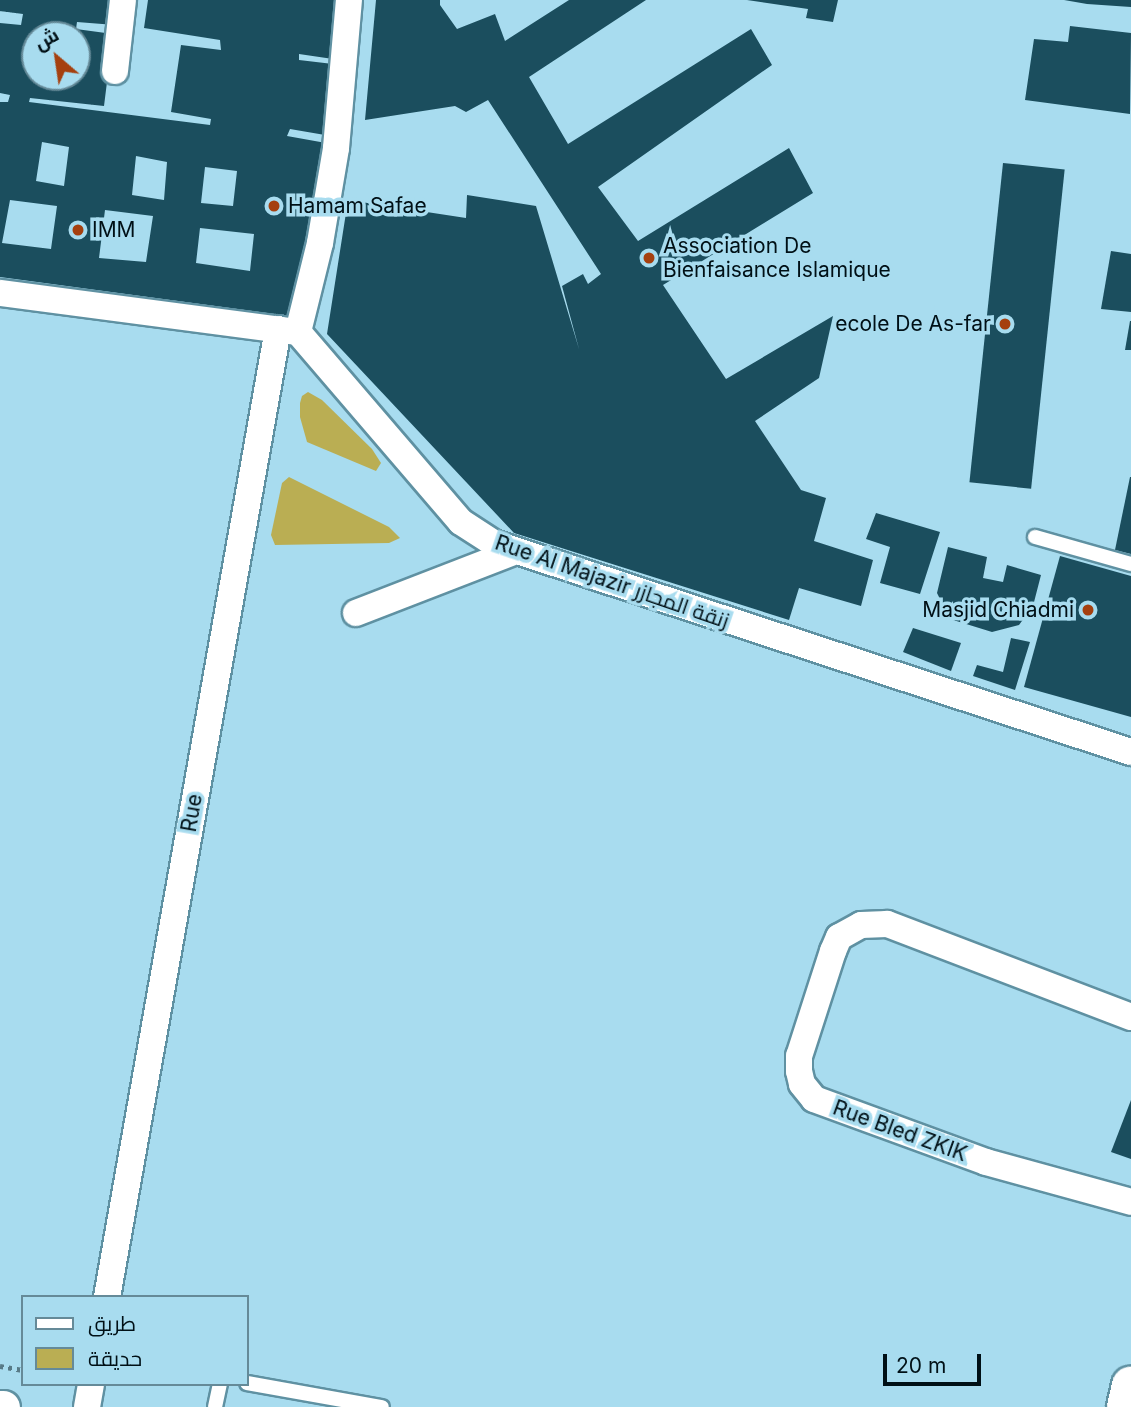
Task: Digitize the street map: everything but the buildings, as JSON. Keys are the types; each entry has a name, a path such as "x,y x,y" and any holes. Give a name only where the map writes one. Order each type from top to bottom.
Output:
{"main road":[{"path":"1126,1407 1131,1386"}],"street":[{"path":"115,71 123,0"},
{"name":"Rue","path":"107,1295 288,331 320,243 333,161 349,0"},
{"path":"0,293 288,331"},
{"name":"Rue Al Majazir زنقة المجازر","path":"288,331 461,522 492,543 1131,752"},
{"path":"356,613 513,552"},
{"name":"Rue Bled ZKIK","path":"1131,1017 887,924 861,925 839,937 833,951 799,1056 799,1071 802,1084 814,1099 986,1162 1131,1202"},
{"path":"87,1407 91,1386"}],"lane":[{"path":"1035,537 1131,564"},
{"path":"248,1383 382,1407"},
{"path":"215,1407 220,1386"}],"path":[{"path":"0,1366 21,1370"}],"green space":[{"path":"308,392 322,400 372,449 381,463 376,471 307,442 300,417 300,403 302,396"},
{"path":"289,477 389,527 400,538 389,543 275,545 271,535 282,483"}],"place":[{"name":"Hamam Safae","path":"274,206"},
{"name":"IMM","path":"78,230"},
{"name":"Association De Bienfaisance Islamique","path":"649,258"},
{"name":"ecole De As-far","path":"1005,324"},
{"name":"Masjid Chiadmi","path":"1088,610"}]}
